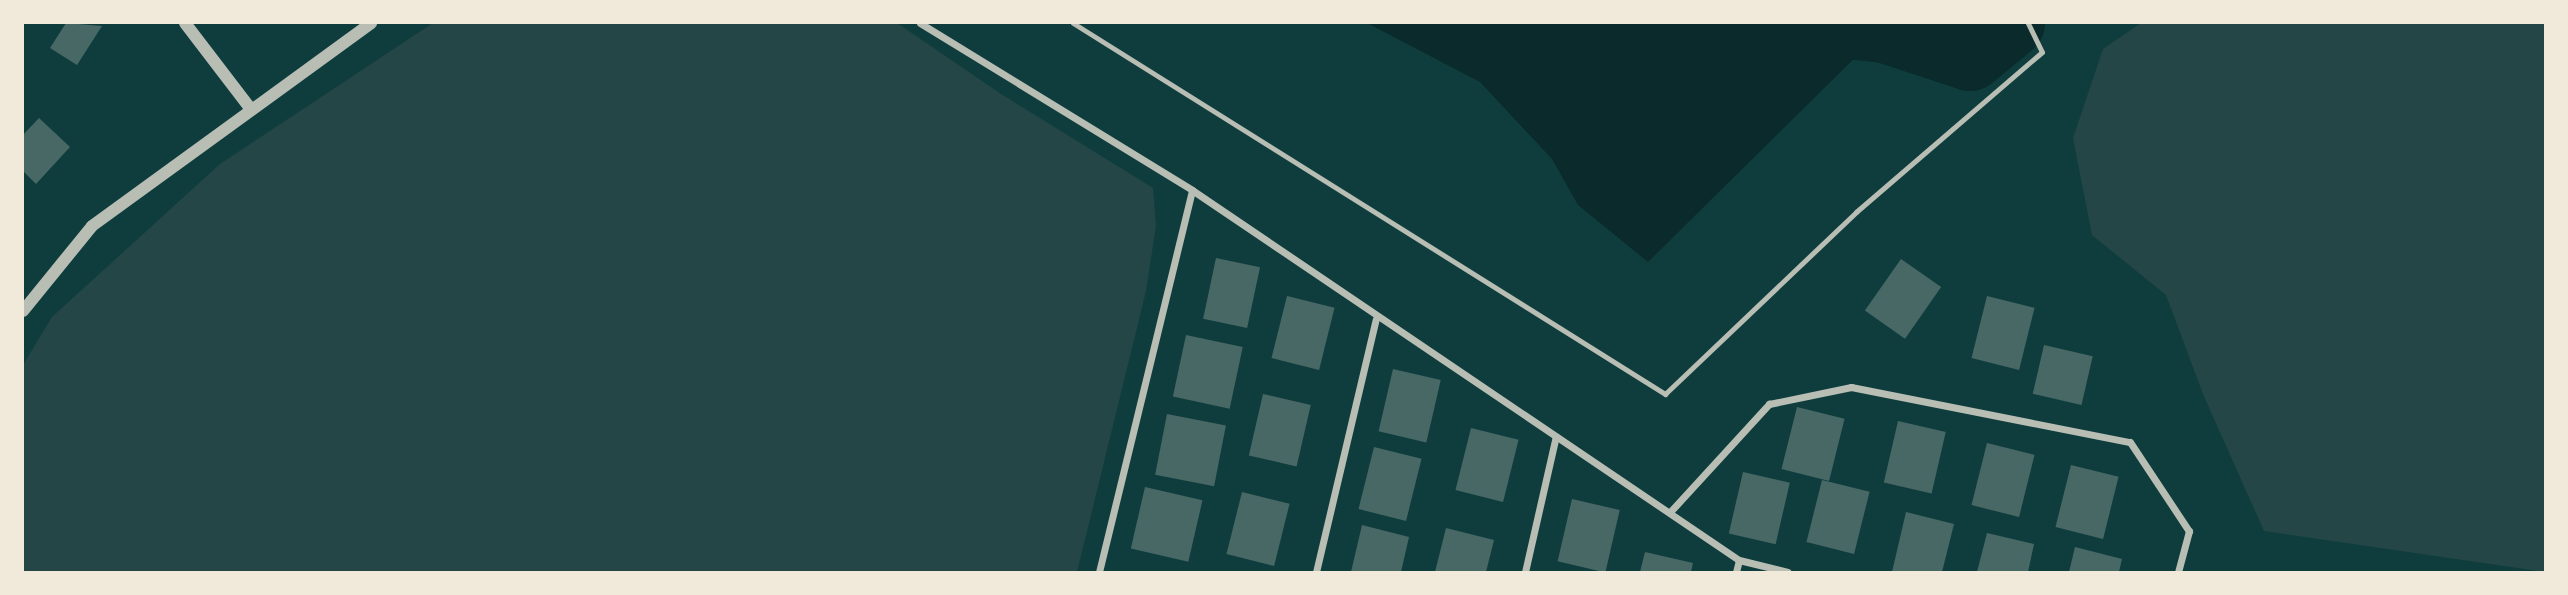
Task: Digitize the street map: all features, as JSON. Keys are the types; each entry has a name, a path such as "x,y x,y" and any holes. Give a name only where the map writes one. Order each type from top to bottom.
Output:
{"street":[{"path":"185,23 250,108"},
{"path":"23,311 92,226 250,108 370,23"},
{"path":"920,23 1192,190 1376,319 1739,560 1788,572"},
{"path":"1098,572 1192,190"},
{"path":"1316,572 1376,319"},
{"path":"1670,512 1769,404 1851,387 2130,442 2189,531 2178,572"},
{"path":"1525,572 1556,436"},
{"path":"1736,572 1739,560"}],"lane":[{"path":"1073,23 1665,394 1856,212 2042,52 2028,23"}],"shaded area":[{"path":"433,23 897,23 1001,94 1153,188 1156,226 1146,291 1077,572 23,572 23,365 52,317 220,164"},
{"path":"1367,23 1884,23 1885,28 1648,262 1578,205 1552,159 1480,82"},
{"path":"2141,23 2545,23 2545,572 2264,531 2203,394 2166,295 2092,235 2073,138 2103,49"}],"building":[{"path":"66,23 102,26 77,65 50,48"},
{"path":"39,118 70,147 36,184 23,171 23,135"},
{"path":"1216,258 1260,267 1247,328 1203,319"},
{"path":"1901,259 1941,287 1905,339 1865,311"},
{"path":"1287,296 1335,308 1319,370 1272,358"},
{"path":"1987,296 2035,308 2019,370 1972,358"},
{"path":"1186,335 1243,347 1230,409 1173,397"},
{"path":"2044,345 2093,356 2081,405 2033,394"},
{"path":"1393,369 1441,380 1426,442 1379,431"},
{"path":"1263,394 1311,405 1297,466 1249,455"},
{"path":"1797,407 1845,419 1829,481 1782,469"},
{"path":"1167,414 1226,425 1214,486 1155,475"},
{"path":"1898,421 1946,432 1932,493 1884,482"},
{"path":"1471,428 1519,440 1503,502 1456,490"},
{"path":"1987,443 2035,455 2019,517 1972,505"},
{"path":"1374,447 1422,459 1406,521 1359,509"},
{"path":"2071,465 2119,477 2103,539 2056,527"},
{"path":"1743,472 1790,483 1776,544 1729,533"},
{"path":"1822,480 1870,492 1854,554 1807,542"},
{"path":"1145,487 1202,500 1188,562 1131,548"},
{"path":"1242,492 1290,504 1274,566 1227,554"},
{"path":"1572,499 1620,510 1605,572 1558,561"},
{"path":"1906,512 1954,524 1942,572 1892,572"},
{"path":"1362,525 1409,537 1401,572 1351,572"},
{"path":"1446,528 1494,540 1486,572 1435,572"},
{"path":"1987,533 2034,544 2028,572 1977,572"},
{"path":"2075,547 2122,559 2119,572 2069,572"},
{"path":"1645,552 1693,563 1691,572 1640,572"}],"waterway":[{"path":"1838,23 1885,28 1970,56 2010,23"}]}
